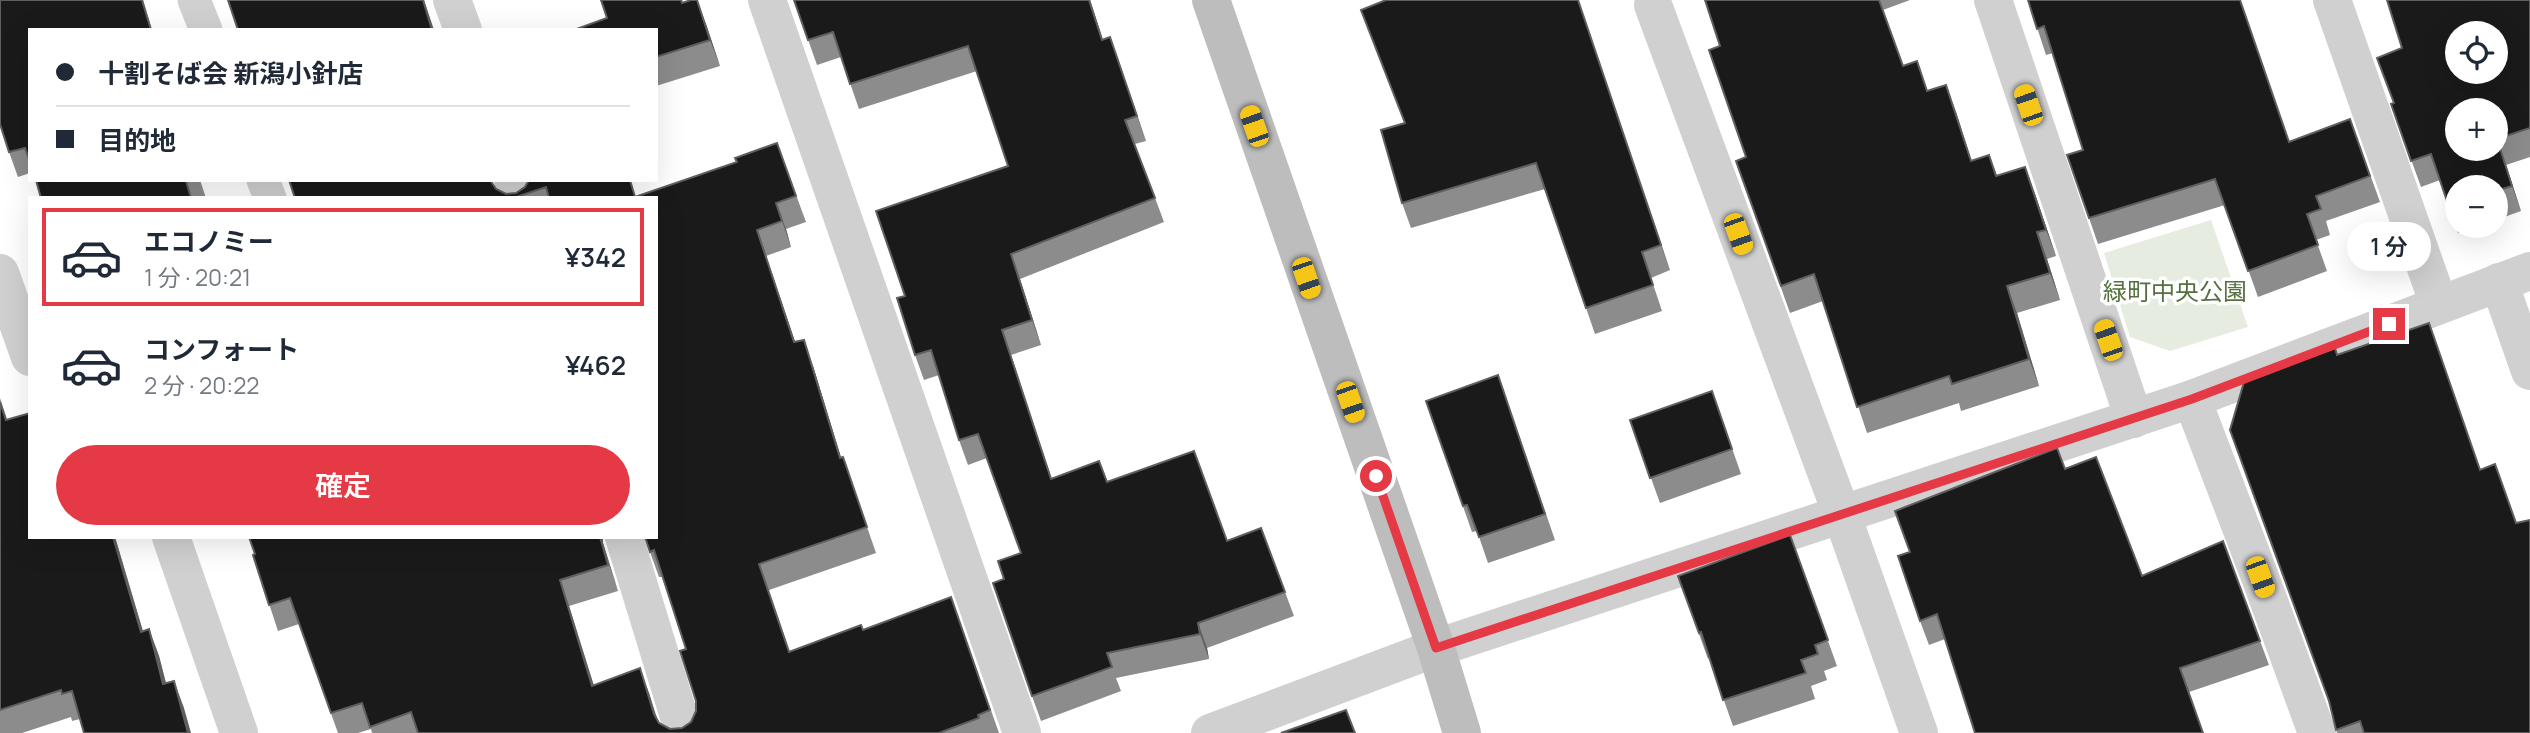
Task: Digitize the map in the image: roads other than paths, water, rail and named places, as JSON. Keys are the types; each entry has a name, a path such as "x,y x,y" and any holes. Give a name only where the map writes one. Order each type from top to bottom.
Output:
{"street":[{"path":"452,0 462,28"},
{"path":"767,0 1022,733"},
{"path":"1211,0 1436,648 1462,733"},
{"path":"1993,0 2134,419"},
{"path":"2332,0 2439,305"},
{"path":"1653,5 1842,515 1919,733"},
{"path":"0,273 28,351"},
{"path":"1210,733 1436,648 2192,399 2514,277 2530,371"},
{"path":"2192,399 2317,733"},
{"path":"172,539 239,733"},
{"path":"625,539 684,733"}],"lane":[{"path":"194,0 204,28"}],"park label":[{"name":"緑町中央公園","path":"2175,290"}]}
